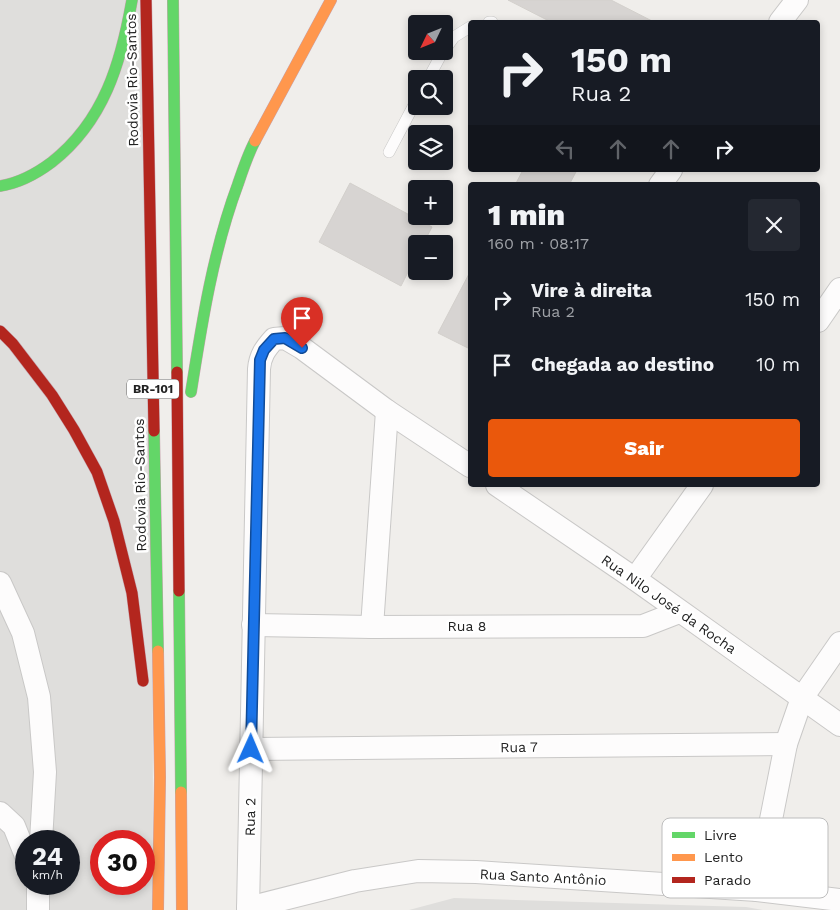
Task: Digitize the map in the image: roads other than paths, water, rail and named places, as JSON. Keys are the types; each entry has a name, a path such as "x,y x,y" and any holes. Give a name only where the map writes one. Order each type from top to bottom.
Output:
{"highway":[{"path":"0,186 7,185 40,171 74,144 100,107 120,60 132,0"},
{"name":"Rodovia Rio-Santos","path":"146,0 160,777 158,910"},
{"name":"BR-101","path":"173,0 182,910"},
{"path":"178,473 206,300 232,200 251,148 331,0"},
{"path":"0,331 13,344 52,395 97,472 114,521 132,593 146,697 160,777"}],"street":[{"path":"782,20 797,0"},
{"path":"820,318 840,289"},
{"name":"Rua 2","path":"248,909 260,360 264,350 274,339 285,338 302,348 387,411"},
{"path":"372,627 387,411 468,465"},
{"name":"Rua Nilo José da Rocha","path":"500,487 635,579 840,725"},
{"path":"635,579 701,487"},
{"path":"0,583 23,633 39,697 45,772 42,830"},
{"name":"Rua 8","path":"253,625 372,627 643,626 679,612"},
{"path":"771,818 786,744 802,698 840,643"},
{"name":"Rua 7","path":"251,749 786,744"},
{"path":"0,813 14,826 16,830"},
{"name":"Rua Santo Antônio","path":"248,909 355,881 418,871 476,872 662,884"},
{"path":"38,895 38,910"},
{"name":"Rua Santo Antônio","path":"823,898 840,900"}],"lane":[{"path":"433,70 454,37 468,28"},
{"path":"389,152 409,115"}]}
